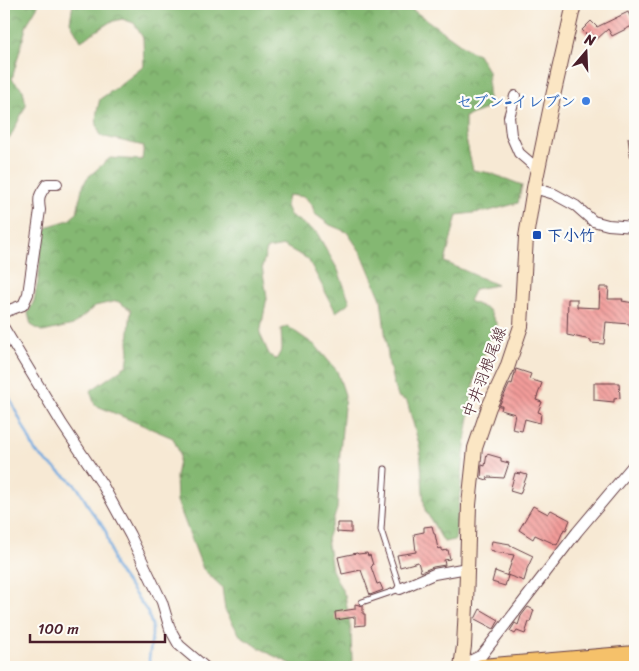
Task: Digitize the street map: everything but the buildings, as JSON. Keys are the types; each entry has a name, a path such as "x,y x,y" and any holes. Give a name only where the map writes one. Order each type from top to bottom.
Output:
{"highway":[{"path":"482,667 635,654"},
{"path":"609,667 635,666"}],"main road":[{"name":"中井羽根尾線","path":"461,666 466,613 469,506 475,448 488,408 507,368 521,326 526,237 534,188 552,96 574,4"}],"street":[{"path":"632,4 635,7"},
{"path":"515,96 509,117 511,135 519,153 537,171"},
{"path":"4,312 23,305 28,294 40,210 38,199 47,184 57,184"},
{"path":"534,188 554,194 576,206 593,221 608,225 635,227"},
{"path":"4,328 62,424 107,493 130,535 162,602 170,629 179,645 205,667"},
{"path":"461,666 482,655 577,532 635,463"},
{"path":"400,589 434,574 466,568"}],"lane":[{"path":"362,602 400,589 381,530 385,469"}],"green space":[{"path":"4,4 39,4 27,24 12,79 23,90 26,105 10,138 4,137"},
{"path":"73,4 411,4 410,8 470,51 478,54 488,71 488,108 465,117 465,135 473,170 490,173 522,185 518,203 489,211 457,215 445,262 497,285 475,289 469,301 489,310 497,325 486,351 477,366 466,436 455,540 444,542 425,510 420,448 407,401 398,397 393,382 381,299 362,254 347,232 330,225 315,214 312,205 305,197 288,195 286,206 290,215 317,233 338,270 350,302 336,312 308,259 284,246 267,249 262,267 267,297 260,334 269,354 276,360 282,349 281,329 287,326 316,346 337,371 345,395 337,509 327,539 332,570 345,596 351,632 352,661 350,667 298,667 241,637 225,610 222,587 203,569 177,501 176,477 180,454 173,438 95,405 90,391 127,365 131,310 117,301 95,306 73,325 43,332 31,325 28,313 34,301 39,276 41,236 49,226 69,220 77,213 82,188 87,178 110,158 142,160 144,146 101,136 96,118 100,99 144,66 143,38 134,23 122,19 110,22 81,41 70,22"}],"waterway":[{"path":"4,386 35,451 78,488 106,532 114,565 147,611 152,625 150,667"}],"place":[{"name":"セブン-イレブン","path":"586,101"},
{"name":"下小竹","path":"537,235"}]}
